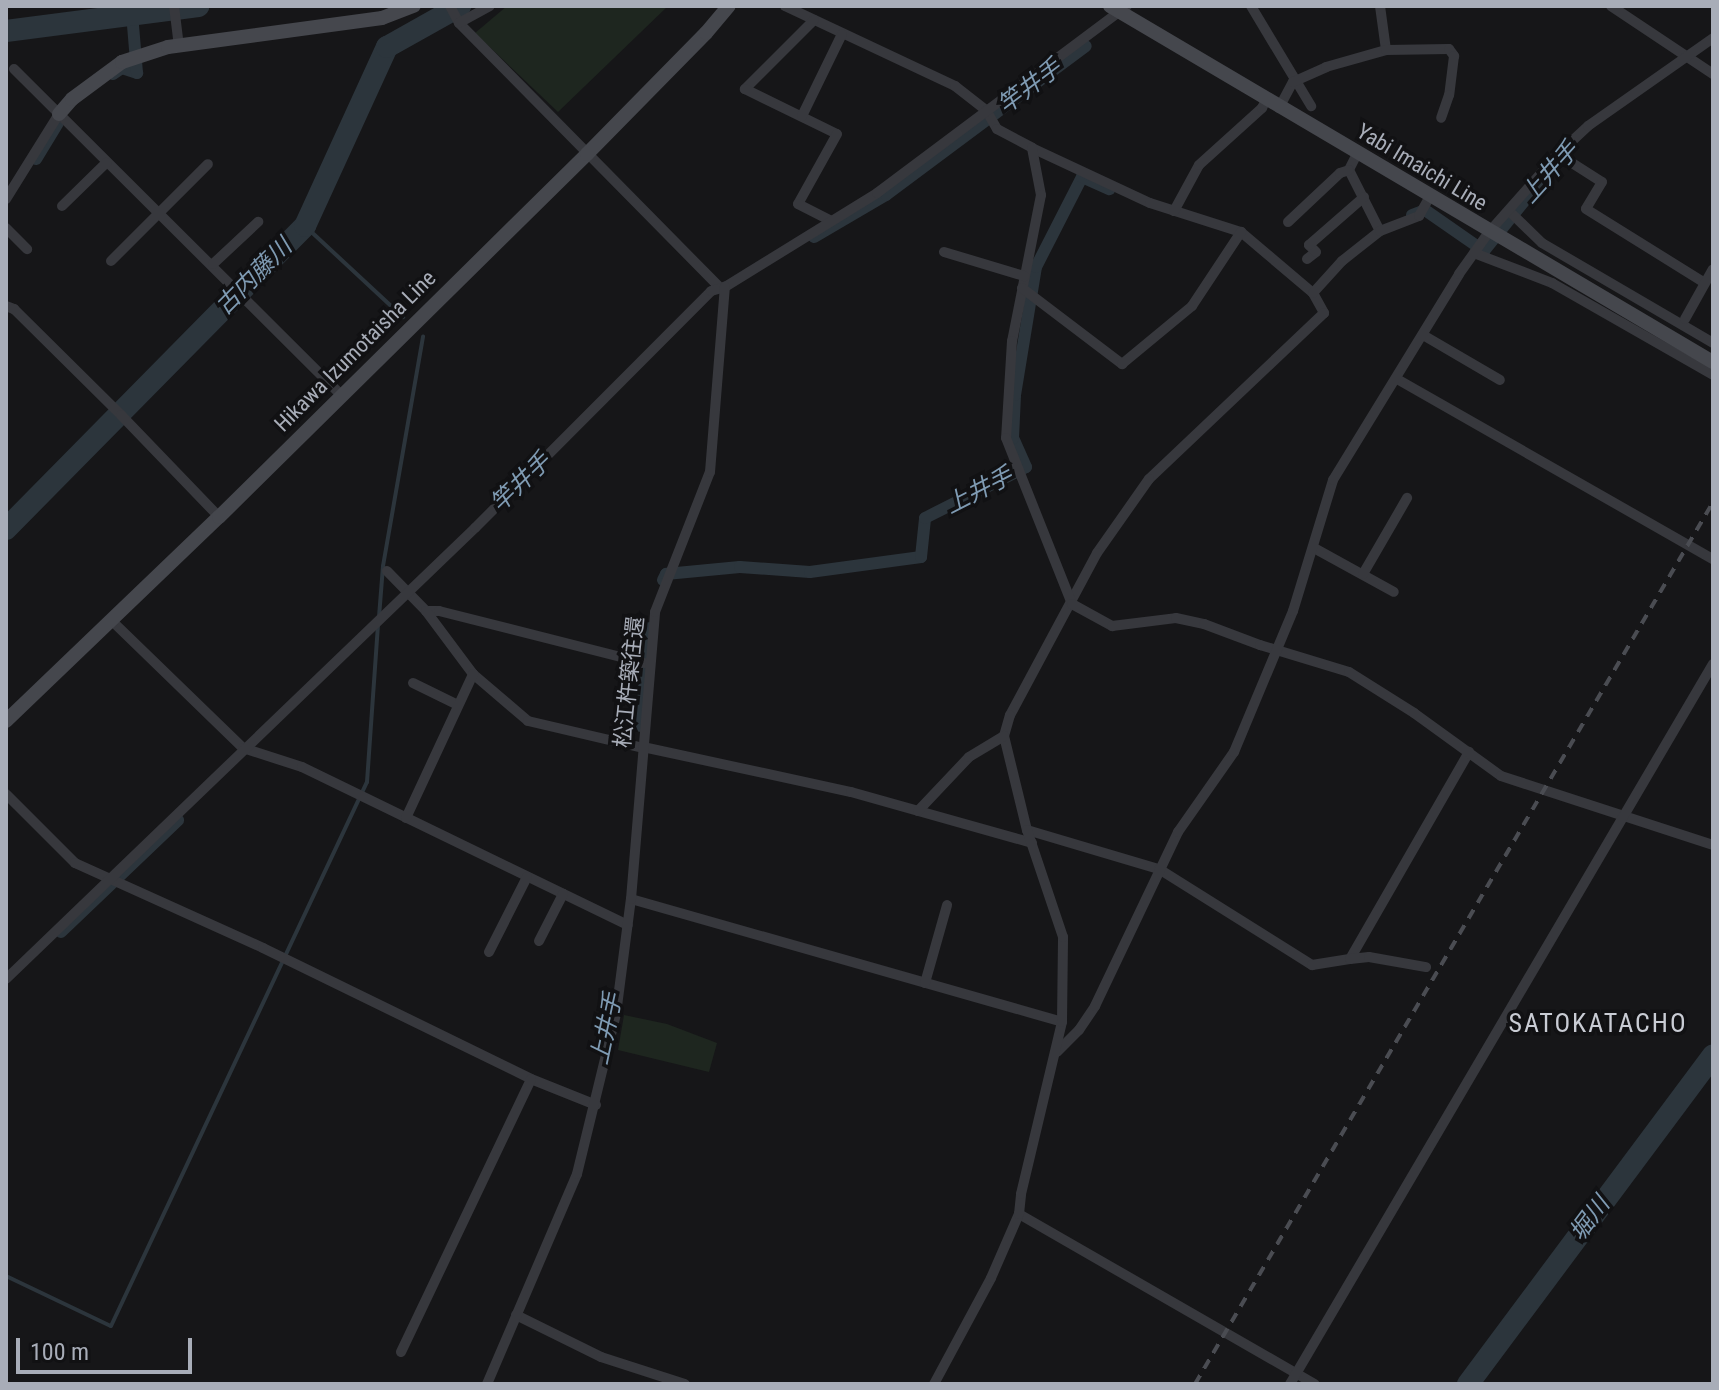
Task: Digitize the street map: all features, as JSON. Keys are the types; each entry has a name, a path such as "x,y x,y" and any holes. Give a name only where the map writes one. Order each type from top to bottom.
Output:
{"main road":[{"path":"59,114 72,99 122,62 179,41 382,18 414,6"},
{"name":"Hikawa Izumotaisha Line","path":"6,721 219,517 587,154 729,6"},
{"name":"Yabi Imaichi Line","path":"1119,8 1429,198 1713,362"}],"street":[{"path":"174,6 179,41"},
{"path":"450,6 459,23 722,288"},
{"path":"459,23 490,6"},
{"path":"785,6 928,72 986,110 997,129 1032,148 1174,211 1241,232 1313,293 1324,313 1149,479 1097,553 1010,715 1004,736 1027,830 1063,937 1062,1022 1021,1194 1019,1214 991,1278 934,1384"},
{"path":"1251,6 1293,82 1311,106"},
{"path":"1380,6 1386,50"},
{"path":"1611,6 1713,74"},
{"path":"6,979 406,593 711,291 722,288 877,193 1119,8"},
{"path":"814,20 745,89 837,134 798,204 831,221"},
{"path":"802,116 842,34"},
{"path":"1057,1052 1079,1030 1095,1006 1178,832 1234,752 1314,548 1322,509 1333,480 1474,253 1558,154 1588,126 1713,38"},
{"path":"1174,211 1199,165 1236,127 1272,104 1293,82 1326,67 1386,50 1449,49 1454,56 1441,118"},
{"path":"14,69 156,213 213,264 341,395"},
{"path":"6,199 59,114"},
{"path":"1032,148 1041,195 1012,341 1006,438 1072,604 1112,626 1176,618 1349,672 1501,776 1713,845"},
{"path":"1288,222 1340,173 1349,170 1357,154"},
{"path":"1558,154 1602,182 1586,209 1705,283"},
{"path":"62,206 106,163"},
{"path":"111,261 208,164"},
{"path":"1349,170 1380,231"},
{"path":"1307,259 1316,252 1309,245 1364,197"},
{"path":"1313,293 1342,261 1380,231 1419,216 1429,198"},
{"path":"1509,211 1542,243 1713,343"},
{"path":"213,264 258,222"},
{"path":"6,228 27,249"},
{"path":"944,252 1023,282 1122,364 1192,306 1241,232"},
{"path":"1474,253 1552,283 1713,375"},
{"path":"1685,319 1713,269"},
{"name":"松江杵築往還","path":"487,1384 577,1174 616,1014 631,899 655,612 710,472 722,288"},
{"path":"6,306 14,309 219,517"},
{"path":"1423,335 1500,380"},
{"path":"1397,379 1713,559"},
{"path":"1363,574 1407,498"},
{"path":"1314,548 1394,592"},
{"path":"387,571 426,611 473,674 528,721 851,792 1032,843"},
{"path":"426,611 439,611 649,664"},
{"path":"111,620 243,748 302,767 628,925"},
{"path":"1290,1384 1713,664"},
{"path":"406,818 473,674"},
{"path":"413,683 458,705"},
{"path":"918,811 969,757 1004,736"},
{"path":"1350,959 1469,752"},
{"path":"6,794 75,863 263,948 531,1079 596,1105"},
{"path":"1027,830 1159,869 1312,965 1369,957 1426,967"},
{"path":"489,952 527,877"},
{"path":"539,941 563,894"},
{"path":"631,899 1062,1022"},
{"path":"925,983 947,905"},
{"path":"401,1352 531,1079"},
{"path":"1019,1214 1315,1384"},
{"path":"516,1315 601,1357 685,1384"}],"shaded area":[{"path":"507,6 668,6 558,112 475,33"},
{"path":"624,1015 667,1024 717,1043 709,1072 618,1050"}],"waterway":[{"path":"6,31 198,6"},
{"name":"古内藤川","path":"6,529 305,226 387,47 460,6"},
{"path":"113,74 122,68 137,73 132,13"},
{"name":"竿井手","path":"814,237 886,195 1086,46"},
{"path":"36,159 58,123"},
{"name":"上井手","path":"1412,215 1425,210 1484,251 1555,163"},
{"name":"上井手","path":"663,580 666,574 740,567 810,572 921,557 925,518 1026,467 1013,438 1015,395 1036,267 1082,177 1109,189"},
{"path":"305,226 403,317"},
{"path":"379,617 383,566 423,336"},
{"path":"6,1276 111,1326 367,782 378,626"},
{"name":"上井手","path":"641,726 649,628"},
{"name":"竿井手","path":"61,932 178,820"},
{"name":"堀川","path":"1468,1384 1713,1055"}],"railway":[{"path":"1195,1384 1713,502"}],"district":[{"name":"SATOKATACHO","path":"1598,1024"}]}
